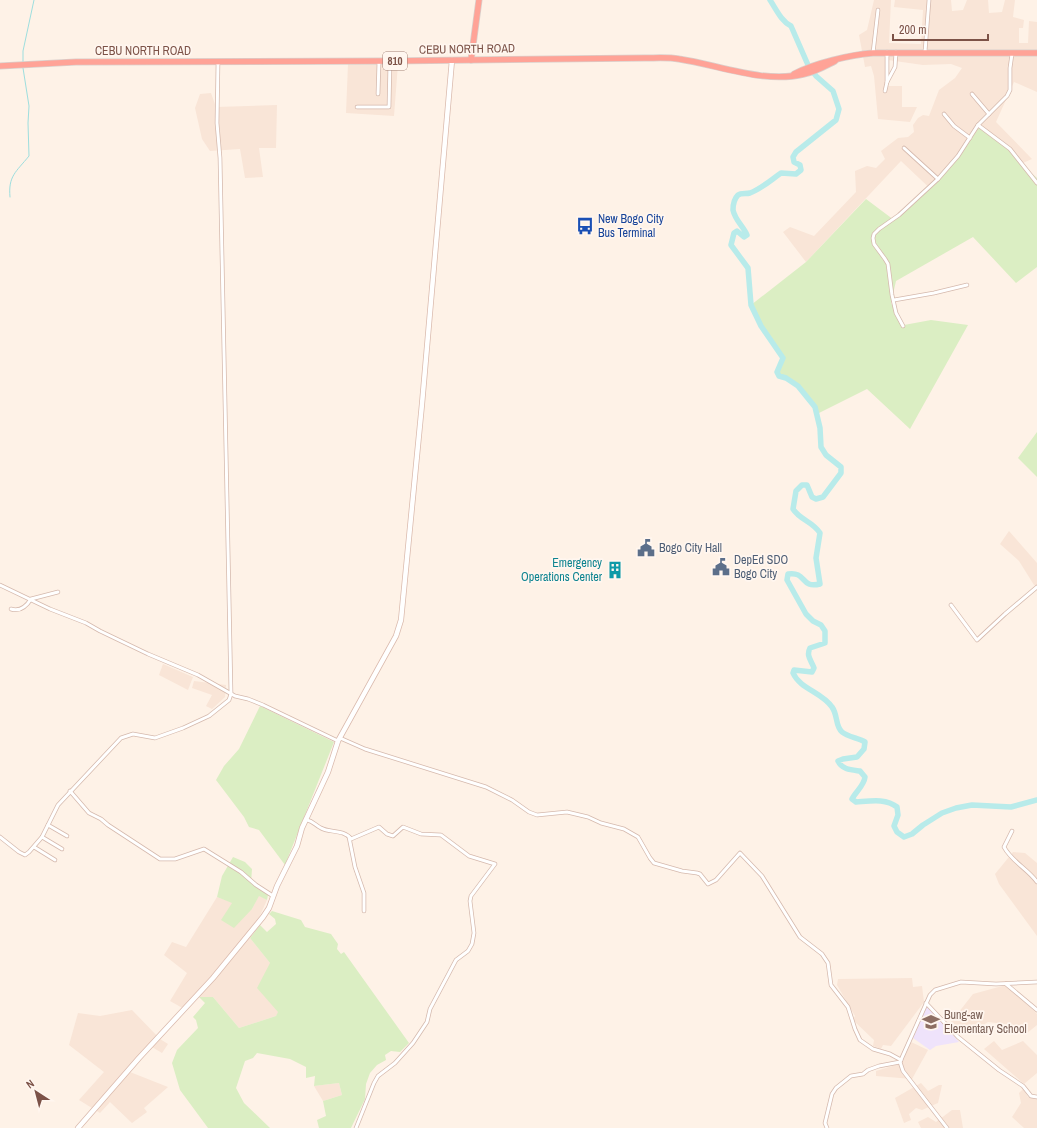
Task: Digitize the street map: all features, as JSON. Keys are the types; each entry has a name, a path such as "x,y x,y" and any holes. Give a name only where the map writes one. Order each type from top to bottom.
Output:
{"highway":[{"path":"471,60 479,0"},
{"name":"CEBU NORTH ROAD","path":"0,66 76,62 664,58 678,59 765,76 789,76 834,61 873,53 1037,53"}],"street":[{"path":"925,52 928,0"},
{"path":"873,53 878,10"},
{"path":"885,91 887,82 887,52"},
{"path":"887,82 895,67 896,52"},
{"path":"903,326 899,319 894,300 888,264 874,244 874,234 899,215 938,179 948,168 978,126 1009,93 1012,54"},
{"path":"78,1128 139,1058 188,1006 245,940 269,908 273,896 297,846 302,828 328,772 339,740 396,636 401,620 422,404 452,60"},
{"path":"378,94 379,61"},
{"path":"357,107 389,107 390,61"},
{"path":"0,837 19,852 25,854 30,852 42,837 58,804 121,738 133,734 155,738 182,728 209,716 229,700 231,694 220,158 217,123 218,62"},
{"path":"972,94 990,114"},
{"path":"944,114 954,126 970,138"},
{"path":"978,126 1010,149 1037,183"},
{"path":"904,148 938,179"},
{"path":"894,300 968,285"},
{"path":"0,585 50,609 86,623 148,654 198,675 231,694 263,705 339,740 486,788 512,800 529,812 537,815 567,812 588,817 601,823 624,829 638,837 654,863 682,871 700,874 708,884 716,880 740,853 762,876 800,937 822,954 828,963 831,985 848,1007 860,1040 873,1049 890,1054 901,1061"},
{"path":"952,605 977,640 1037,587"},
{"path":"11,609 20,610 28,604 31,599 58,592"},
{"path":"70,791 89,812 101,819 108,826 160,858 175,859 204,849 241,872 256,885 273,896"},
{"path":"64,798 74,796"},
{"path":"307,820 316,823 322,829 335,831 349,836 351,839 379,827 387,834 393,836 403,827 408,827 421,834 441,836 469,856 496,864 471,896 470,901 474,933 472,944 468,951 456,960 430,1009 427,1022 413,1043 395,1064 378,1076 356,1128"},
{"path":"48,825 67,836"},
{"path":"1012,831 1004,847 1020,867 1037,882"},
{"path":"349,836 355,867 364,893 364,911"},
{"path":"42,837 62,849"},
{"path":"34,847 55,860"},
{"path":"947,1128 903,1071 901,1061 932,992 954,983 961,982 1006,984 1037,982"},
{"path":"1006,984 1037,1010"},
{"path":"926,1003 958,1037 999,1070 1023,1086 1031,1096 1037,1098"},
{"path":"827,1128 825,1123 832,1094 836,1088 851,1076 863,1074 868,1070 879,1066 901,1061"}],"shaded area":[{"path":"874,0 891,0 889,43 921,44 923,10 894,7 895,0 951,0 952,11 963,10 967,0 988,0 989,13 1002,12 1005,0 1015,0 1013,17 1024,20 1023,28 1019,28 1019,43 1028,43 1029,21 1037,22 1037,92 1014,82 996,122 1032,159 962,190 938,196 901,161 806,262 783,232 790,227 814,236 856,192 855,171 867,166 876,168 885,159 881,151 898,138 908,137 914,132 913,125 918,118 923,115 929,116 939,90 955,78 962,68 951,64 923,65 888,60 888,86 902,86 902,107 917,107 910,122 878,119 874,76 871,66 865,67 859,35 867,30"},
{"path":"348,64 398,64 394,116 346,113"},
{"path":"211,93 216,107 277,105 276,148 259,148 263,177 245,178 240,149 210,151 202,139 195,108 200,94"},
{"path":"1009,531 1037,563 1037,586 1034,585 1019,561 1000,544"},
{"path":"163,664 193,677 188,690 159,675"},
{"path":"194,681 226,685 225,697 212,709 206,706 212,695 192,688"},
{"path":"1013,852 1025,853 1037,863 1037,936 999,884 995,874"},
{"path":"259,895 267,900 250,938 270,963 279,1012 276,1016 239,1028 213,997 199,997 186,1010 170,1001 187,973 164,955 172,942 186,947 217,897 252,909"},
{"path":"912,978 913,987 922,986 924,1002 891,1046 883,1045 881,1049 873,1046 874,1040 853,1020 855,1016 837,985 838,979"},
{"path":"1006,985 1020,996 1037,1014 1037,1025 1026,1034 1014,1025 988,1022 969,1034 951,1022 973,994"},
{"name":"Bung-aw Elementary School","path":"927,1006 959,1042 936,1046 930,1050 913,1038"},
{"path":"132,1010 160,1039 168,1044 162,1053 152,1047 130,1072 168,1087 144,1108 147,1112 132,1123 110,1102 100,1113 79,1100 104,1072 69,1045 78,1013 100,1016"},
{"path":"994,1041 1002,1050 1023,1041 1037,1055 1037,1073 1024,1084 984,1049"},
{"path":"911,1042 928,1050 912,1079 876,1076 876,1071 902,1063"},
{"path":"339,1083 342,1095 323,1101 314,1086"},
{"path":"921,1083 928,1091 942,1085 938,1103 922,1110 916,1108 909,1114 911,1120 904,1123 895,1098"},
{"path":"1023,1089 1028,1097 1037,1099 1037,1128 1024,1128 1012,1117 1021,1103 1019,1093"},
{"path":"952,1110 960,1110 963,1128 921,1128 918,1122 928,1117 936,1122"}],"green space":[{"path":"979,128 1007,147 1021,164 1037,178 1037,267 1016,283 973,237 896,281 891,303 904,325 931,320 968,325 910,429 867,389 817,414 812,402 797,385 779,376 777,372 783,358 761,326 751,305 806,262 866,199 894,220 947,170"},
{"path":"1037,432 1037,477 1018,458"},
{"path":"260,706 334,742 285,865 259,830 249,827 244,817 216,780 224,766 239,749"},
{"path":"233,857 245,862 252,869 251,883 268,895 267,900 259,896 252,909 234,928 221,920 232,903 217,897 222,876"},
{"path":"272,911 301,920 305,927 331,934 338,944 337,949 341,954 344,952 409,1043 400,1052 391,1051 385,1055 386,1060 377,1065 370,1073 366,1084 365,1099 351,1128 319,1128 317,1120 326,1116 323,1101 342,1095 339,1083 314,1086 315,1076 306,1078 306,1067 290,1059 257,1053 253,1058 245,1061 236,1088 244,1103 270,1128 208,1128 180,1090 172,1063 177,1050 198,1028 196,1020 193,1017 205,1003 199,997 213,997 239,1028 276,1016 278,1012 257,988 270,963 250,938 260,925 267,932 276,924 275,919 269,914"}],"waterway":[{"path":"23,62 23,51 34,0"},
{"path":"770,0 782,18 791,26 808,65 816,76 833,91 839,109 836,120 796,152 793,157 794,162 800,165 801,170 796,174 781,173 762,187 750,193 738,195 733,208 735,217 747,235 744,237 737,231 734,233 731,245 748,268 751,305 761,326 783,358 777,372 779,376 786,378 798,386 815,407 820,428 821,447 826,455 841,467 841,473 823,497 816,499 812,497 807,485 802,485 796,491 793,509 799,516 817,529 820,533 816,558 820,584 809,584 801,577 794,574 788,574 787,580 806,614 813,621 821,625 825,631 825,643 810,648 809,656 814,668 812,672 794,670 793,673 801,683 828,702 834,710 838,727 842,732 865,742 864,749 857,757 838,761 845,768 860,771 865,777 863,783 852,799 856,802 883,801 893,804 897,807 898,815 894,826 897,832 904,837 912,834 942,813 956,808 972,805 1011,807 1037,800"},
{"path":"10,197 10,184 12,179 17,170 29,156 29,106 23,68"}],"place":[{"name":"New Bogo City Bus Terminal","path":"585,226"},
{"name":"Bogo City Hall","path":"646,548"},
{"name":"DepEd SDO Bogo City","path":"721,567"},
{"name":"Emergency Operations Center","path":"615,570"},
{"name":"Bung-aw Elementary School","path":"931,1022"}]}
